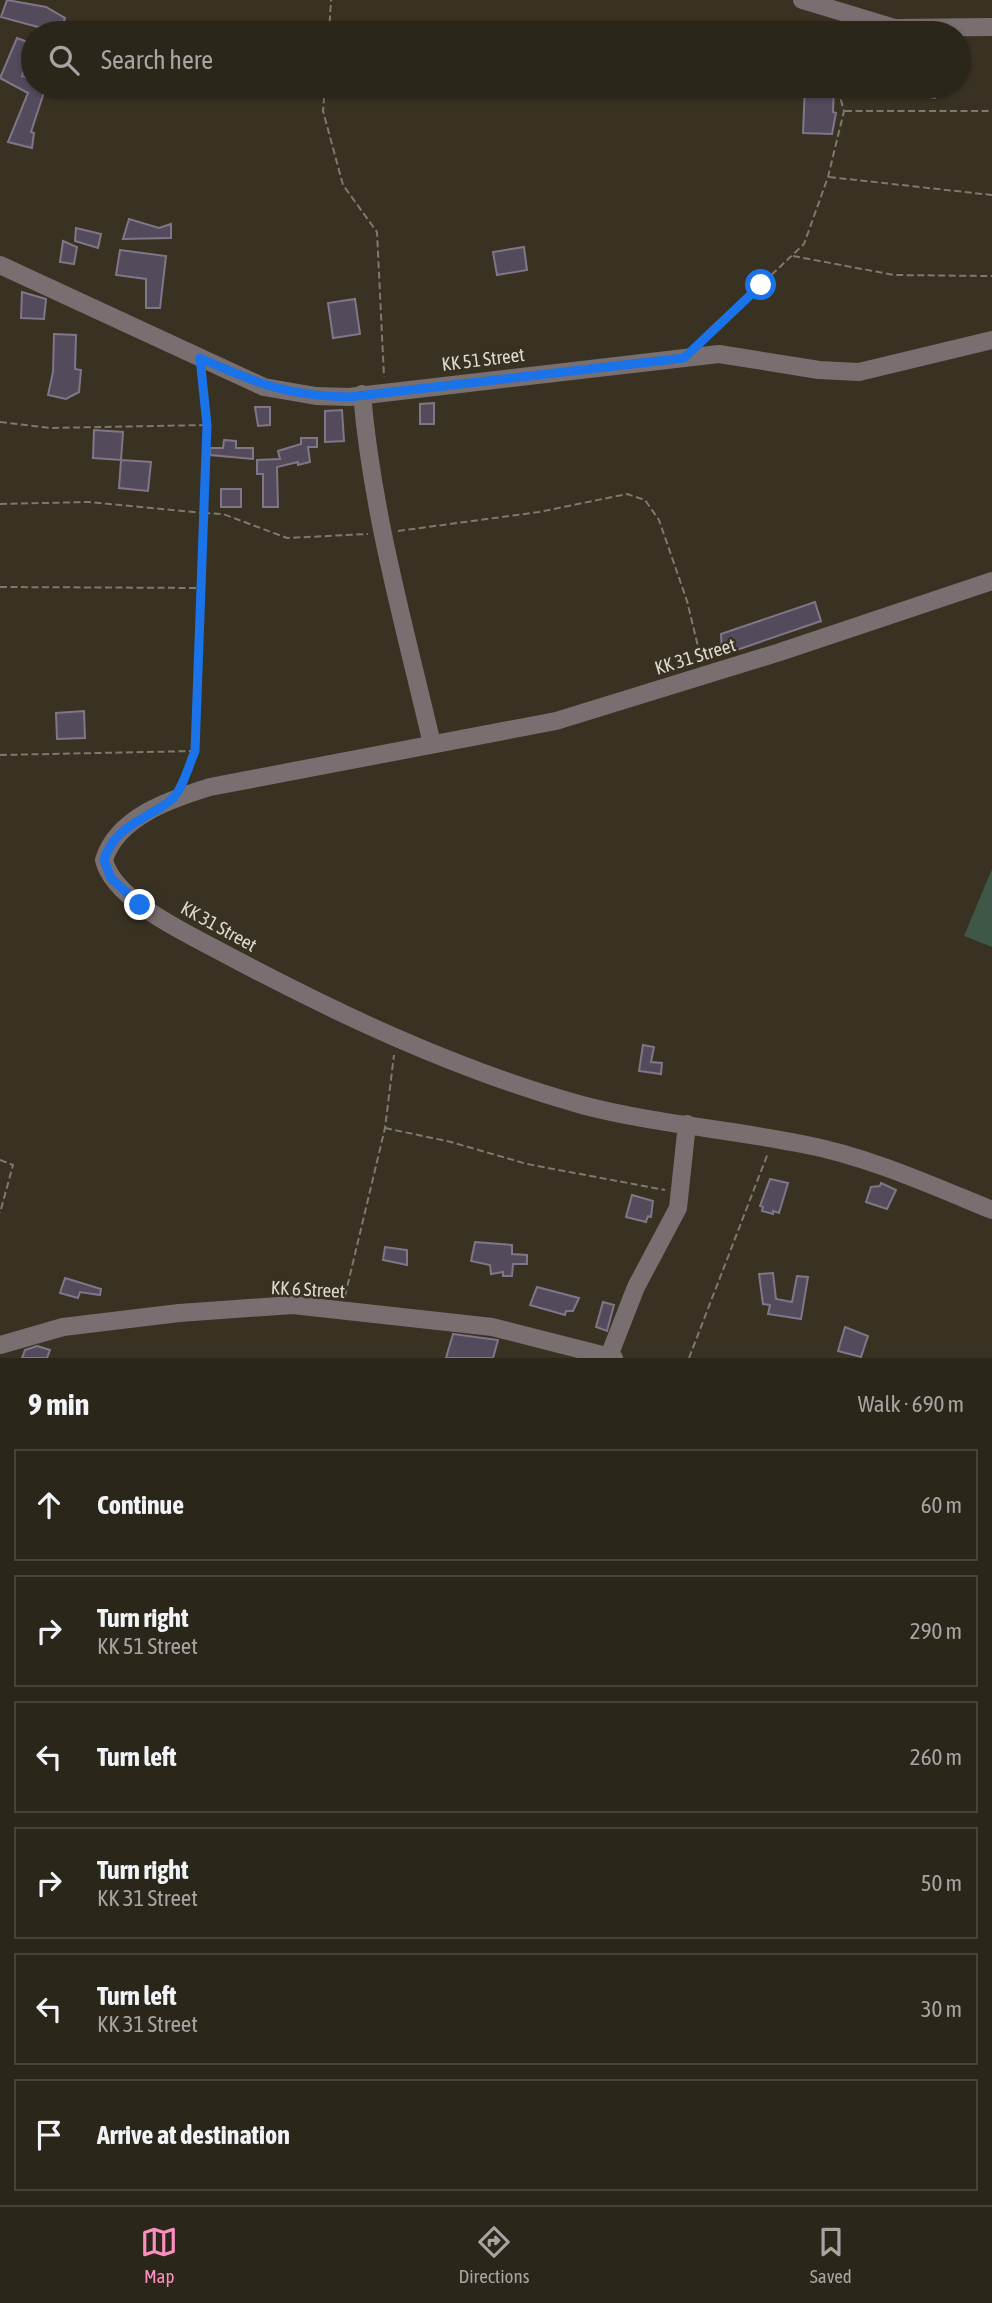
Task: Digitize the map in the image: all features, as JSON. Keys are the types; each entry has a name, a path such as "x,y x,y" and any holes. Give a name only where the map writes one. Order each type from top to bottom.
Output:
{"street":[{"path":"802,0 872,21"},
{"path":"971,27 992,27"},
{"name":"KK 51 Street","path":"0,265 264,387 316,396 385,392 719,354 819,370 859,372 992,340"},
{"path":"362,394 366,443 383,534 432,744"},
{"name":"KK 31 Street","path":"992,581 556,721 209,787 173,799 143,815 112,841 104,860 111,878 140,905 186,933 302,996 499,1080 586,1105 805,1144 914,1178 992,1210"},
{"path":"601,1356 678,1208 687,1124"},
{"name":"KK 6 Street","path":"6,1340 63,1327 179,1313 293,1305 492,1327 601,1356"}],"path":[{"path":"330,21 331,0"},
{"path":"324,98 323,111 343,185 377,232 385,392"},
{"path":"703,340 804,244 828,177 844,111 840,98"},
{"path":"844,111 992,111"},
{"path":"828,177 992,195"},
{"path":"792,256 894,275 992,276"},
{"path":"173,799 195,751 207,425 200,358"},
{"path":"0,422 50,428 207,425"},
{"path":"0,504 88,502 223,514 288,538 383,534 540,512 626,494 645,500 659,520 675,566 705,675"},
{"path":"0,587 202,588"},
{"path":"0,755 195,751"},
{"path":"342,1311 385,1128 396,1037"},
{"path":"385,1128 451,1142 527,1164 680,1193"},
{"path":"689,1358 774,1139"},
{"path":"0,1160 12,1165 0,1213"}],"green space":[{"path":"992,869 992,947 964,936"}],"building":[{"path":"7,0 46,7 65,18 64,21 21,22 1,17"},
{"path":"17,38 21,40 21,89 0,78"},
{"path":"26,98 42,98 31,132 34,133 32,148 8,142"},
{"path":"805,98 834,98 833,112 836,113 832,134 803,133"},
{"path":"129,219 159,228 171,224 171,238 123,239"},
{"path":"76,228 101,234 98,248 75,241"},
{"path":"63,241 77,247 74,264 60,262"},
{"path":"524,247 527,270 497,275 493,252"},
{"path":"120,250 166,256 160,308 146,308 146,279 116,275"},
{"path":"22,292 46,299 44,319 21,318"},
{"path":"355,299 360,334 333,338 328,303"},
{"path":"54,334 76,335 75,369 81,370 79,392 66,399 48,395 53,372"},
{"path":"434,403 434,424 420,424 420,404"},
{"path":"255,407 270,407 270,425 258,426"},
{"path":"342,410 344,441 325,442 325,411"},
{"path":"94,430 123,432 121,460 93,458"},
{"path":"301,438 317,438 317,447 308,447 310,462 277,467 278,507 263,507 263,474 257,474 257,460 280,459 278,451 301,444"},
{"path":"224,440 236,441 236,448 253,448 253,459 210,455 210,448 223,448"},
{"path":"121,460 151,462 148,491 119,488"},
{"path":"221,489 241,489 241,507 221,507"},
{"path":"815,602 821,621 722,655 721,634"},
{"path":"84,711 85,738 57,739 56,713"},
{"path":"643,1045 654,1047 651,1062 662,1063 661,1074 639,1071"},
{"path":"770,1179 788,1183 779,1213 762,1211 763,1207 760,1206"},
{"path":"881,1183 896,1190 887,1209 866,1202 871,1187 880,1186"},
{"path":"632,1195 653,1201 651,1217 648,1216 646,1222 626,1217"},
{"path":"475,1242 512,1245 512,1254 527,1255 527,1264 513,1264 512,1276 503,1276 503,1272 491,1274 490,1265 471,1261"},
{"path":"385,1247 407,1250 407,1265 383,1260"},
{"path":"773,1273 776,1299 792,1302 797,1276 808,1277 801,1319 768,1314 770,1305 763,1304 759,1274"},
{"path":"65,1278 101,1289 100,1295 80,1292 78,1298 60,1293"},
{"path":"537,1287 579,1298 573,1311 566,1311 565,1315 530,1305"},
{"path":"603,1302 614,1305 607,1331 596,1327"},
{"path":"845,1327 868,1336 861,1357 838,1351"},
{"path":"453,1334 498,1340 493,1358 446,1358"},
{"path":"37,1346 50,1350 47,1358 22,1358 25,1350"}],"route":[{"path":"140,905 111,878 104,860 112,841 124,829 173,799 195,751 207,425 200,358 264,387 316,396 349,397 684,358 761,285"}]}
